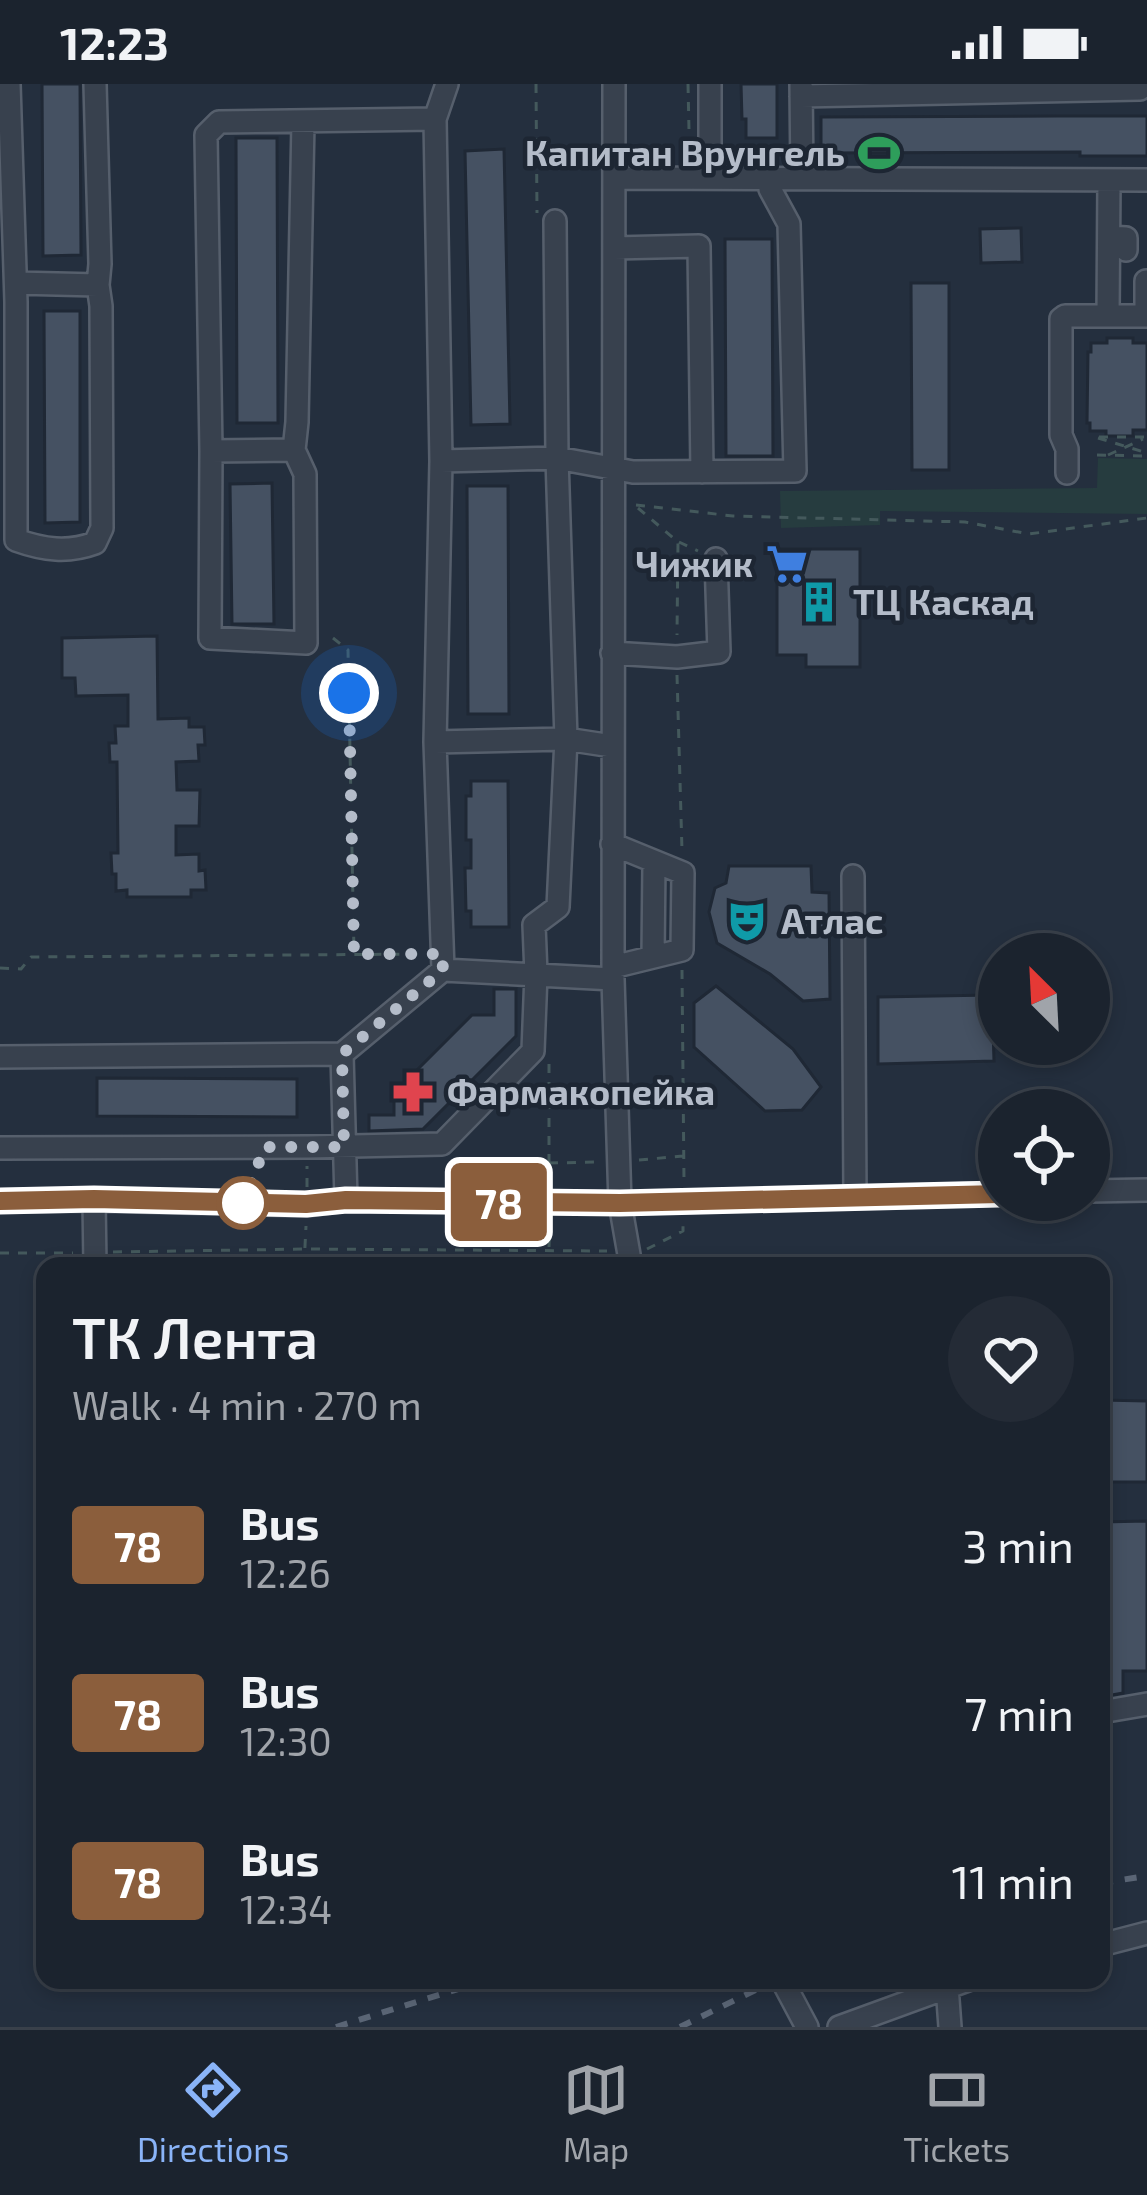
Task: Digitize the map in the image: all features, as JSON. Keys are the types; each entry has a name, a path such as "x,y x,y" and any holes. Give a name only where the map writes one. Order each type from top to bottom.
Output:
{"street":[{"path":"9,84 16,540 41,550 78,549 95,543 102,528 94,84"},
{"path":"443,962 435,742 441,460 435,119 447,84"},
{"path":"614,84 613,973 620,1203 629,1257"},
{"path":"710,84 710,178"},
{"path":"802,178 801,90 1142,92"},
{"path":"303,122 294,450 305,474 305,643 210,638 206,135 219,122 435,119"},
{"path":"614,178 1147,180"},
{"path":"1108,316 1118,244 1109,180"},
{"path":"441,460 556,458 612,469 795,471 789,224 770,189"},
{"path":"0,1148 442,1144 533,1051 534,925 558,907 566,740 556,458 555,221"},
{"path":"614,248 699,246 702,472"},
{"path":"10,270 98,285"},
{"path":"1067,473 1067,449 1060,435 1061,319 1146,316 1146,280"},
{"path":"211,451 294,450"},
{"path":"612,653 677,657 719,652 716,559"},
{"path":"435,742 566,740 612,746"},
{"path":"0,1057 342,1054 443,962 536,974 613,973 653,957 654,862 612,844"},
{"path":"853,876 855,1197"},
{"path":"342,1054 346,1200"},
{"path":"1110,1191 1147,1190"},
{"path":"0,1201 620,1203 978,1194"},
{"path":"94,1199 95,1257"},
{"path":"1110,1710 1147,1704"},
{"path":"1110,1943 1147,1933"},
{"path":"787,1989 807,2027"},
{"path":"839,2027 942,1989"},
{"path":"950,2027 957,1989"}],"path":[{"path":"688,84 689,131"},
{"path":"1136,454 1097,437 1147,437"},
{"path":"1106,456 1147,437"},
{"path":"1097,455 1147,454"},
{"path":"634,504 756,518 965,522 1029,534 1147,518"},
{"path":"333,638 348,650 354,954"},
{"path":"0,968 21,969 31,957 354,954 443,962"},
{"path":"549,1249 549,1163 684,1156"}],"green space":[{"path":"1098,458 1147,459 1147,514 880,511 880,525 781,528 780,491 1097,488"}],"building":[{"path":"42,84 80,84 81,255 43,256"},
{"path":"741,84 777,84 777,138 746,138"},
{"path":"1147,116 1147,156 821,153 821,117"},
{"path":"236,138 277,138 278,423 237,423"},
{"path":"504,149 510,424 471,425 465,151"},
{"path":"1021,228 1022,262 981,263 980,229"},
{"path":"725,239 772,239 773,456 726,456"},
{"path":"911,283 949,283 949,470 912,470"},
{"path":"44,311 80,311 80,522 45,523"},
{"path":"1107,338 1147,343 1147,430 1133,430 1133,436 1106,436 1106,431 1090,431 1087,423 1088,352 1091,343 1107,343"},
{"path":"272,483 274,624 232,624 230,484"},
{"path":"467,486 508,486 509,714 468,714"},
{"name":"ТЦ Каскад","path":"777,549 860,549 860,667 806,667 806,655 777,655"},
{"path":"157,636 158,719 189,718 189,727 204,727 205,745 198,745 199,761 176,762 177,790 200,790 199,826 176,826 176,855 199,854 199,871 205,870 206,890 191,890 191,897 127,897 127,890 116,891 111,853 118,853 117,762 110,762 109,743 116,743 115,726 128,726 128,695 76,696 75,678 62,678 62,638"},
{"path":"471,781 508,781 509,927 471,927 471,911 466,911 465,868 471,868 471,840 466,840 466,796 471,796"},
{"path":"729,866 811,866 812,892 829,893 830,999 803,1001 770,974 717,943 709,912 715,888 726,883"},
{"path":"716,986 793,1049 821,1087 802,1110 765,1111 694,1047 694,1003"},
{"path":"494,989 516,989 516,1036 423,1129 369,1131 369,1115 394,1115 394,1093 472,1015 494,1015"},
{"path":"978,995 978,1061 878,1064 878,997"},
{"path":"97,1078 297,1079 297,1117 97,1116"},
{"path":"1110,1400 1147,1401 1147,1482 1110,1482"},
{"path":"1147,1521 1147,1671 1123,1671 1123,1693 1110,1695 1110,1522"}],"railway":[{"path":"1110,1882 1147,1876"},
{"path":"336,2027 458,1989"},
{"path":"680,2027 758,1989"}],"bus line":[{"name":"78","path":"0,1201 620,1203 978,1194"}],"place":[{"name":"Капитан Врунгель","path":"879,153"},
{"name":"Чижик","path":"787,564"},
{"name":"ТЦ Каскад","path":"819,602"},
{"name":"Атлас","path":"747,921"},
{"name":"Фармакопейка","path":"413,1092"}],"route":[{"path":"243,1203 265,1147 344,1147 342,1054 443,970 442,954 354,954 349,693"}]}
